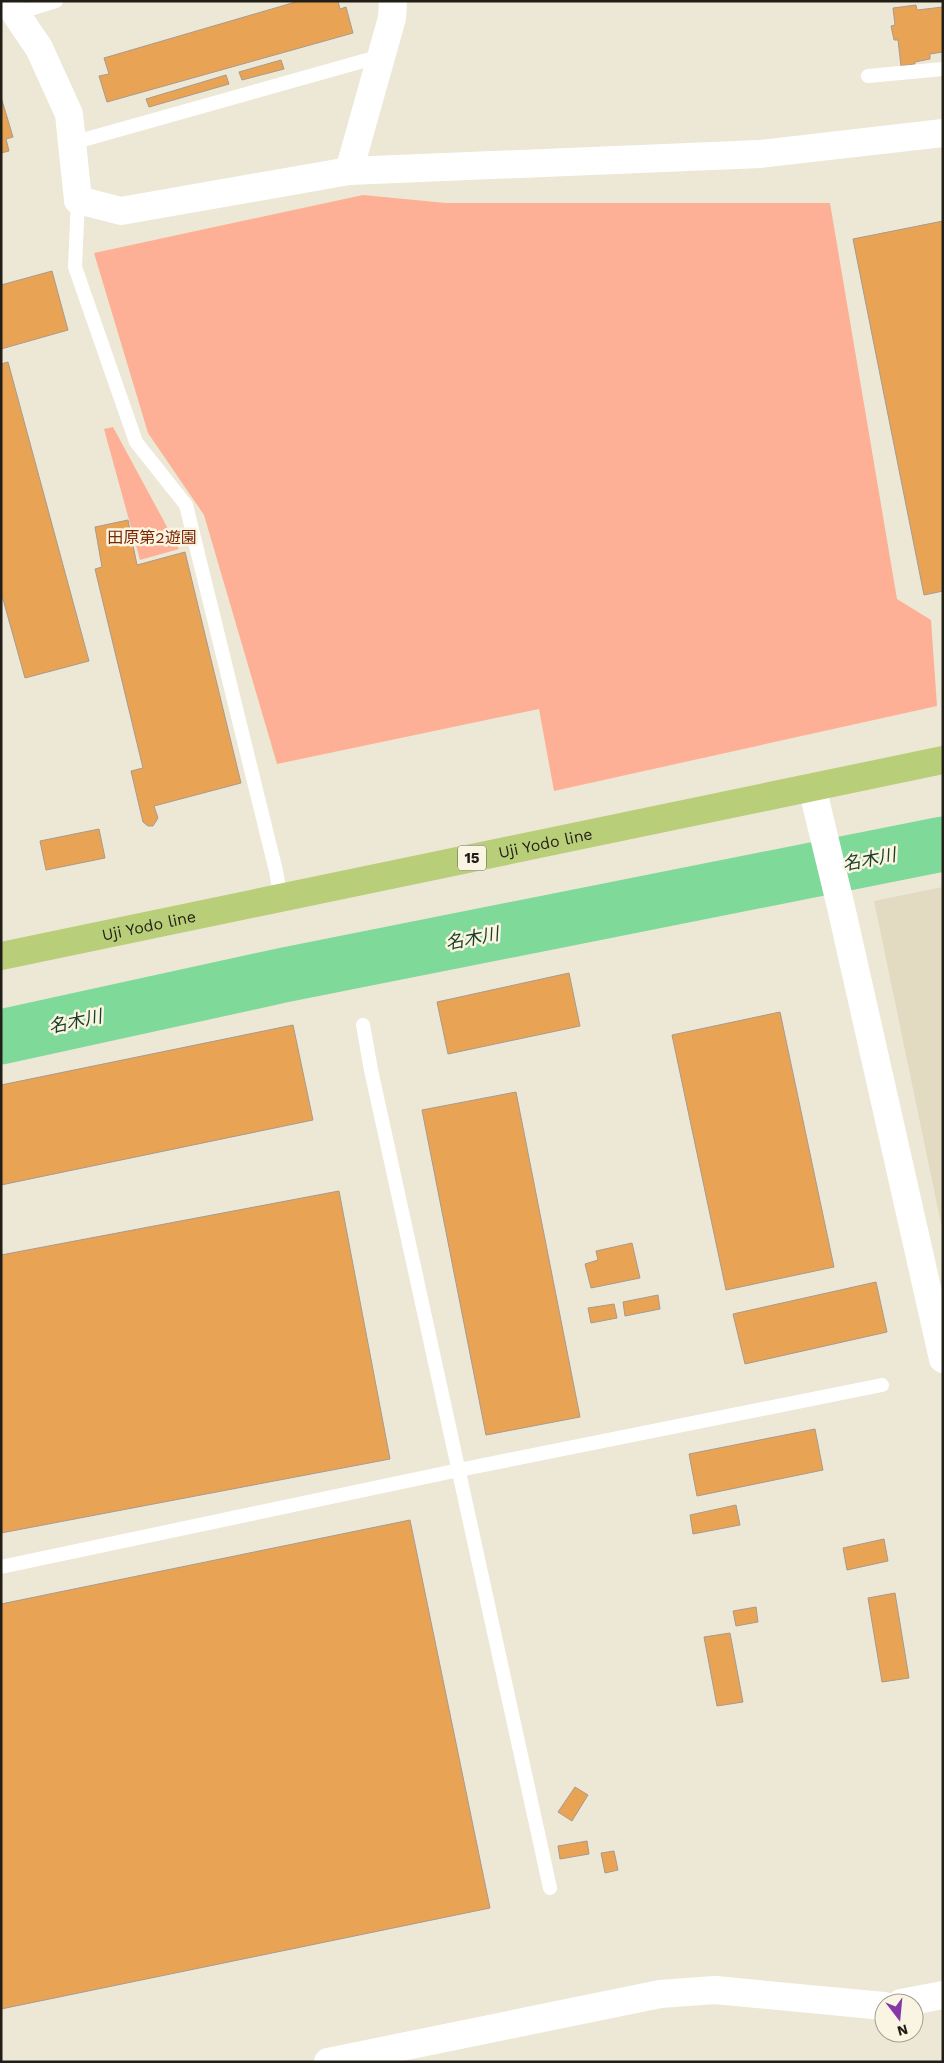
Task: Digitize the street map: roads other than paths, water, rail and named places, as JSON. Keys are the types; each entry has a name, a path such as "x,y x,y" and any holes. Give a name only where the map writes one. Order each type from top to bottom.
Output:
{"main road":[{"name":"Uji Yodo line","path":"1,956 943,760"}],"street":[{"path":"349,172 392,18 393,1"},
{"path":"12,7 39,48 69,114 78,200 121,211 349,172 760,154 943,133"},
{"path":"812,787 943,1359"},
{"path":"328,2062 660,1994 715,1990 874,2005"},
{"path":"924,1999 943,1995"}],"lane":[{"path":"12,7 56,1"},
{"path":"72,143 381,56"},
{"path":"868,76 943,69"},
{"path":"78,200 75,267 136,442 186,504 276,871 281,899"},
{"path":"363,1024 371,1070 550,1888"},
{"path":"1,1567 459,1470 882,1385"}],"waterway":[{"name":"名木川","path":"1,1037 284,975 943,844"}],"park label":[{"name":"田原第2遊園","path":"152,537"}]}
